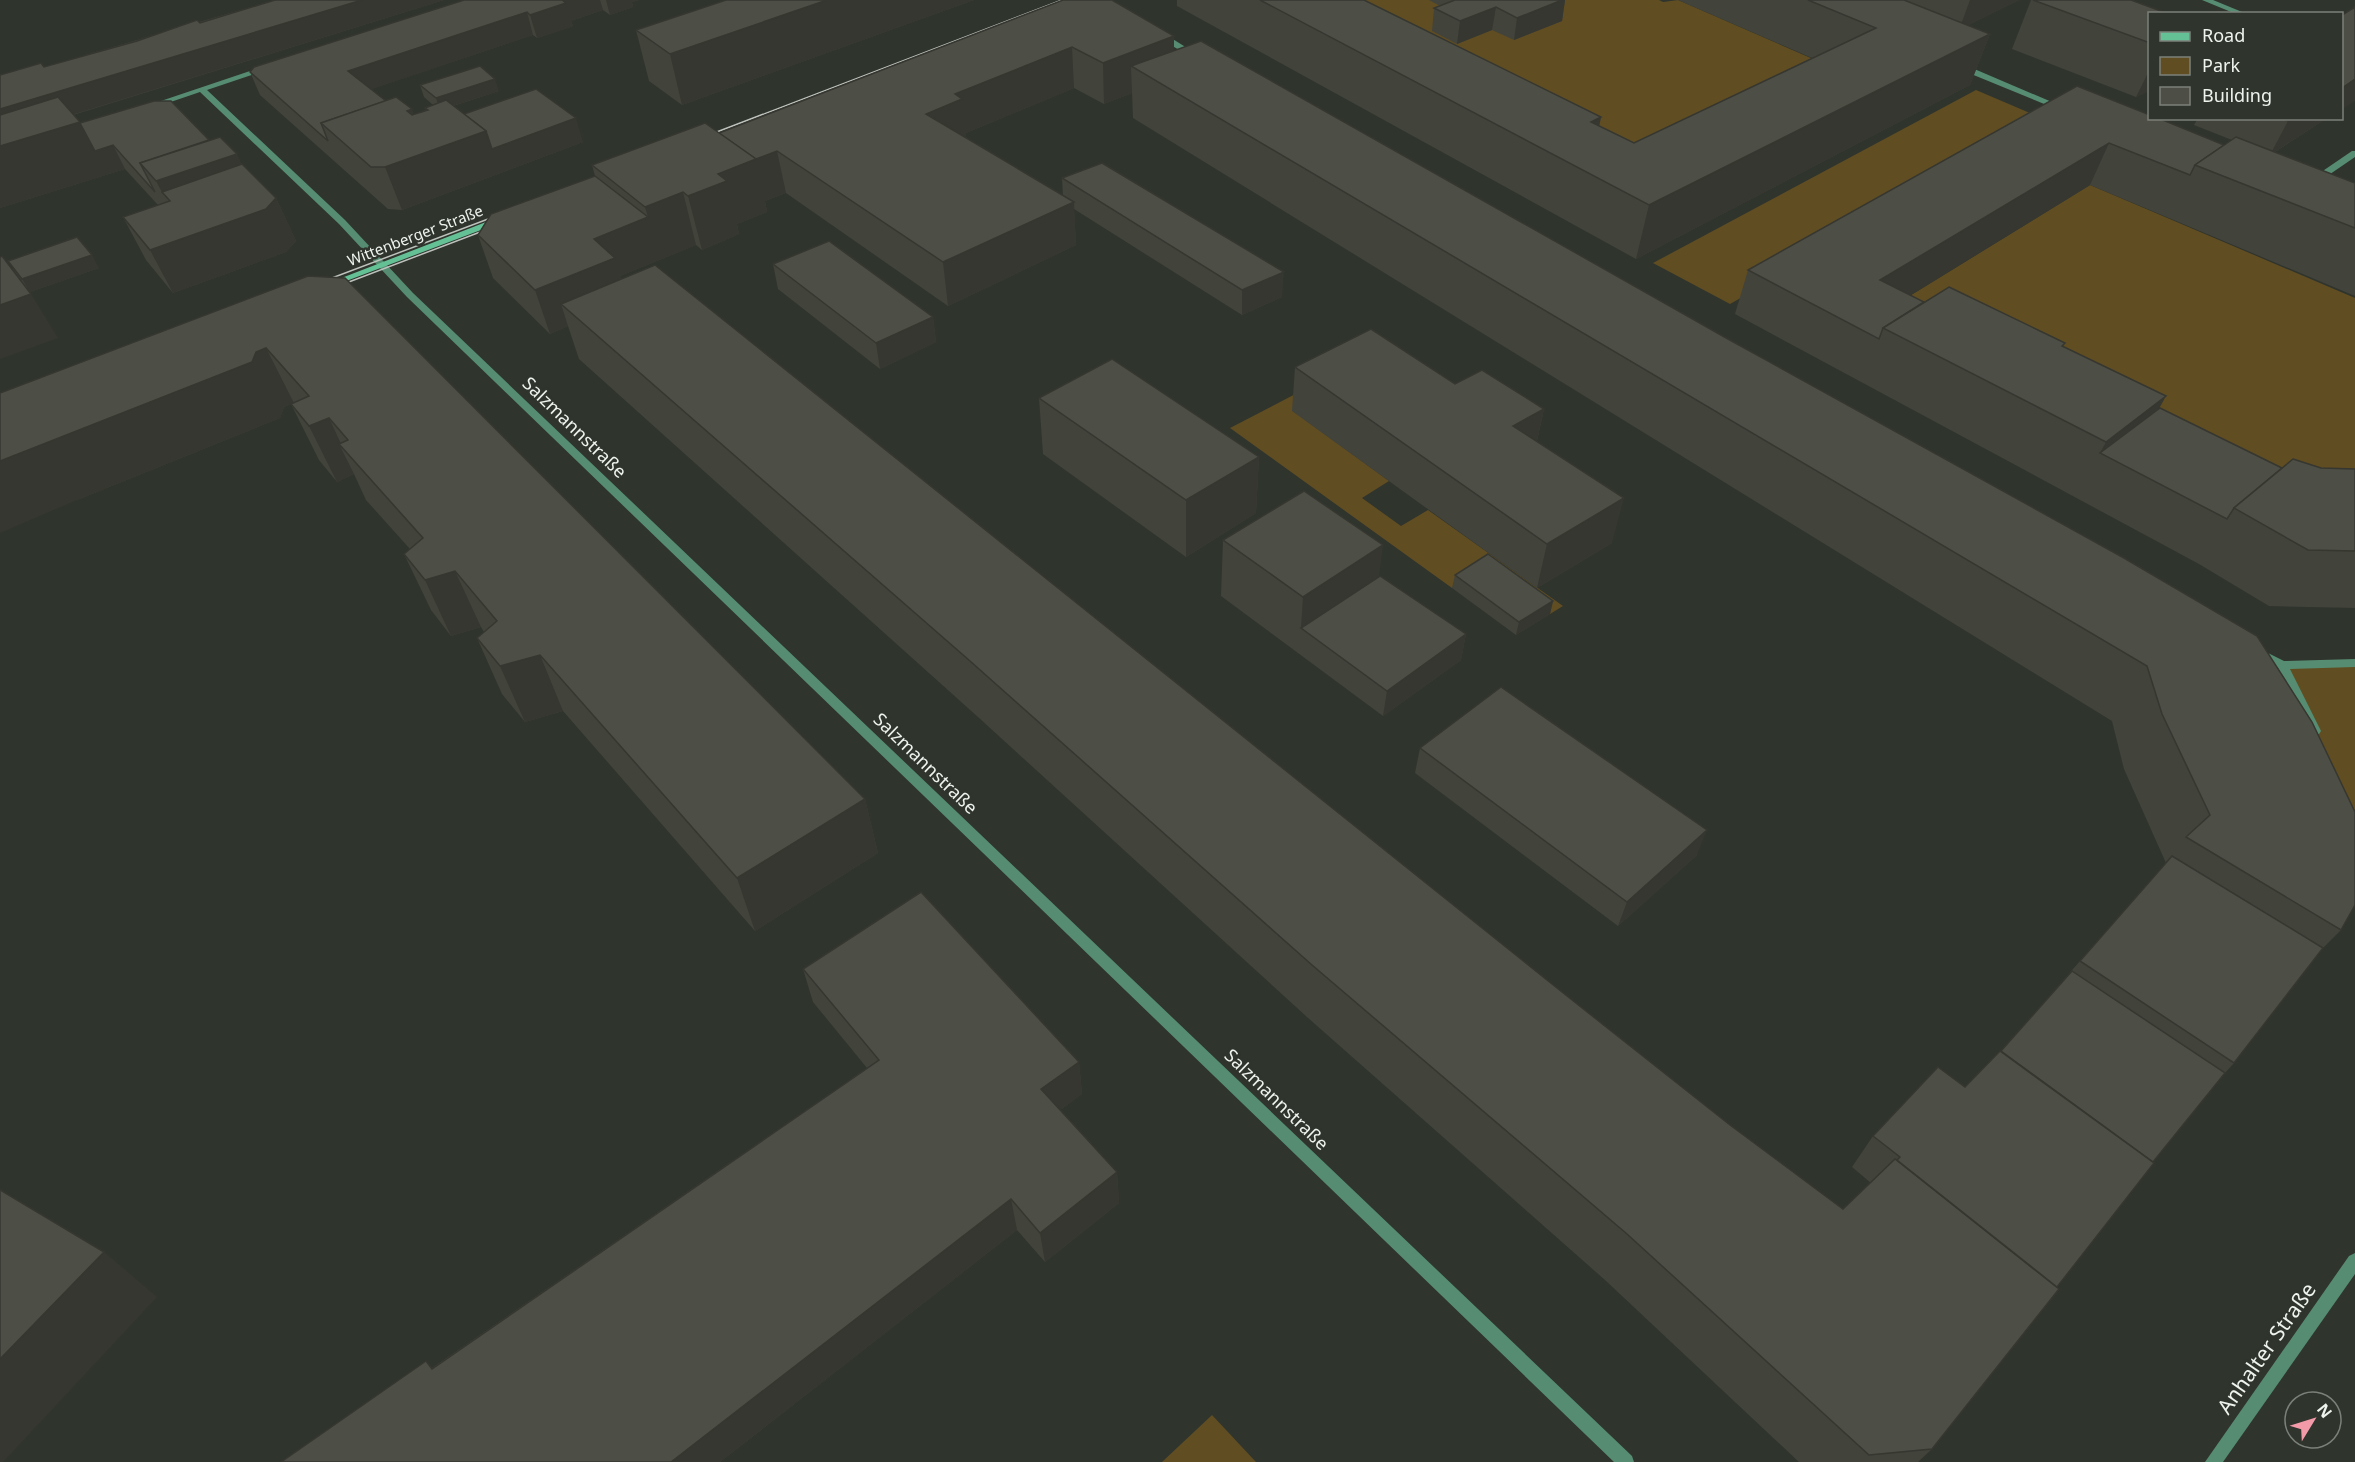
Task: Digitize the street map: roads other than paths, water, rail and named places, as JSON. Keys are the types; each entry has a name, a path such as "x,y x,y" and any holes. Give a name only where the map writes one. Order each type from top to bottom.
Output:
{"main road":[{"name":"Wittenberger Straße","path":"318,288 502,218"}],"street":[{"path":"2206,0 2239,12"},
{"path":"1150,30 1202,59"},
{"path":"1957,64 2075,113"},
{"path":"146,107 270,68"},
{"name":"Salzmannstraße","path":"201,89 342,222 444,328 1626,1462"},
{"path":"2307,186 2355,153"},
{"path":"2251,648 2282,665 2355,663"},
{"path":"2282,665 2319,738"},
{"name":"Anhalter Straße","path":"2213,1462 2355,1261"}],"tram line":[{"path":"701,138 1062,0"},
{"path":"316,284 504,213"},
{"path":"333,288 496,226"}]}
